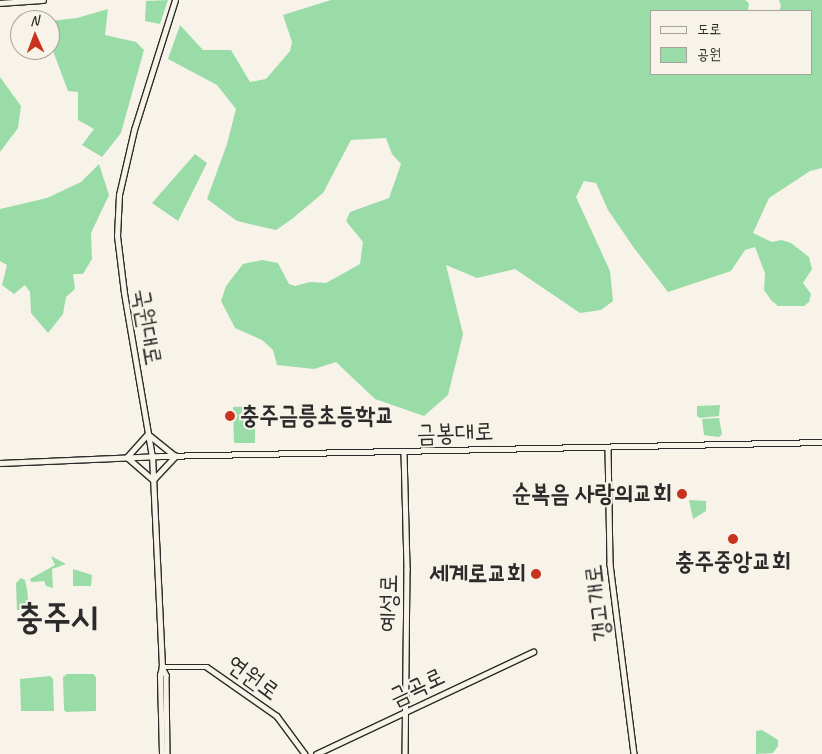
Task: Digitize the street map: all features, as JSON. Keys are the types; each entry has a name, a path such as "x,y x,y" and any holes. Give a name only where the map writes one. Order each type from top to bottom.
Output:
{"street":[{"path":"0,4 43,0"},
{"name":"국원대로","path":"162,754 160,675 162,667 152,457 116,236 121,187 134,130 175,0"},
{"path":"148,434 175,456 153,480 127,458 148,434"},
{"name":"금봉대로","path":"0,463 175,456 822,442"},
{"name":"갱고개로","path":"608,447 610,564 634,754"},
{"name":"예성로","path":"404,452 407,569 405,754"},
{"name":"금곡로","path":"316,754 533,652"},
{"name":"국원대로","path":"162,667 166,674 167,754"},
{"name":"연원로","path":"162,667 208,667 277,716 305,754"}],"green space":[{"path":"168,0 160,24 145,21 146,1"},
{"path":"331,0 745,0 749,3 748,10 650,10 650,75 812,75 812,10 779,10 781,6 779,0 822,0 822,168 810,171 769,198 753,233 772,242 781,240 791,243 809,257 812,269 803,283 811,294 809,302 804,306 778,306 771,300 764,290 765,273 755,247 745,250 731,271 668,292 608,210 596,183 584,181 576,197 610,271 613,301 601,310 580,313 515,269 477,278 446,265 463,334 448,395 424,416 375,399 336,362 314,369 277,365 273,350 262,340 235,328 221,301 226,286 243,264 262,260 278,263 289,284 295,286 310,282 326,283 360,264 363,242 346,221 350,212 389,198 401,164 392,154 386,138 351,140 323,193 276,230 237,221 207,199 227,144 236,109 217,85 168,59 180,25 203,50 231,50 250,82 266,79 290,51 292,42 283,15"},
{"path":"108,9 105,35 136,42 144,50 121,133 102,157 82,145 94,129 78,120 78,92 68,91 56,60 60,60 60,20 77,18"},
{"path":"0,77 21,106 18,128 0,152"},
{"path":"195,154 207,163 178,221 152,203"},
{"path":"99,164 109,195 91,233 92,259 83,274 73,274 75,289 66,297 63,314 48,333 31,313 30,292 25,285 14,294 2,285 7,265 0,261 0,209 47,198 81,182"},
{"path":"720,405 719,416 700,418 697,416 697,406"},
{"path":"255,406 255,443 234,443 233,407"},
{"path":"719,418 722,434 719,437 704,435 702,419"},
{"path":"689,500 706,501 706,511 693,519"},
{"path":"51,556 66,564 52,569 53,588 46,586 44,581 31,582 30,579 55,565"},
{"path":"73,569 92,575 91,586 73,586"},
{"path":"21,578 25,580 29,610 17,610 16,583"},
{"path":"67,674 93,674 96,677 96,711 66,712 64,710 63,677"},
{"path":"50,676 53,679 54,711 21,711 20,679"},
{"path":"762,730 778,740 778,746 773,753 756,754 756,731"}],"place":[{"name":"충주금릉초등학교","path":"230,416"},
{"name":"순복음 사랑의교회","path":"682,494"},
{"name":"충주중앙교회","path":"733,539"},
{"name":"세계로교회","path":"536,574"}],"district":[{"name":"충주시","path":"57,617"}]}
